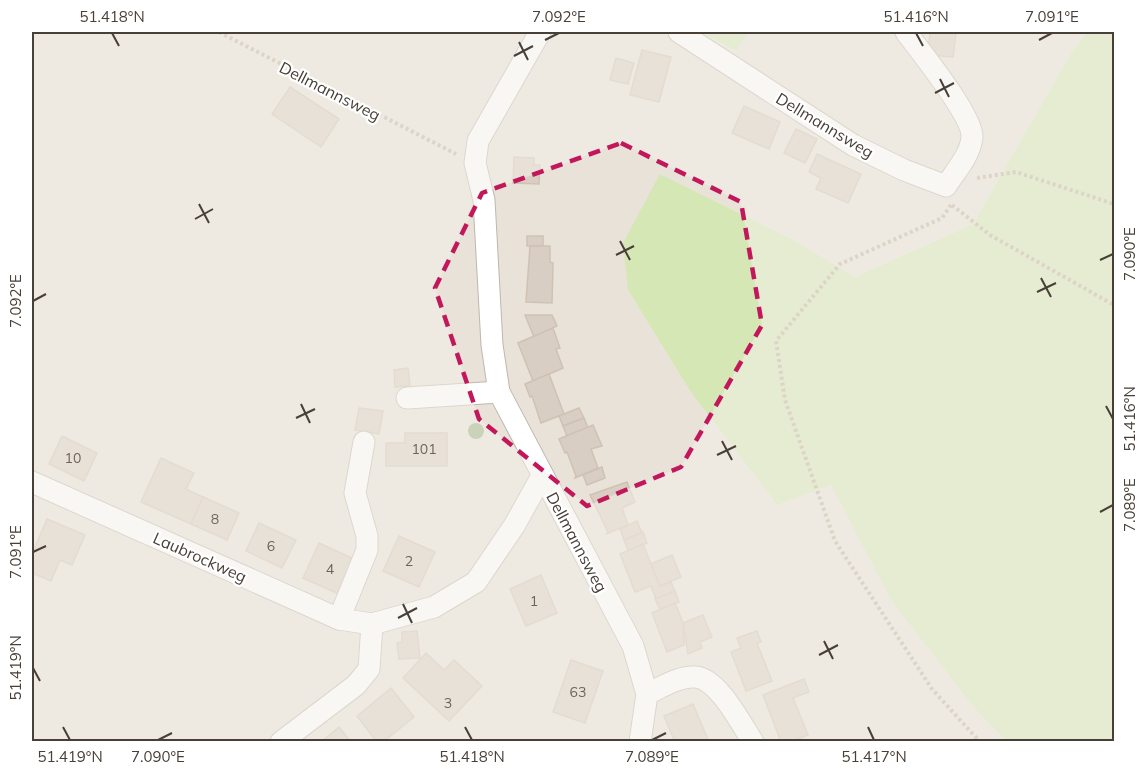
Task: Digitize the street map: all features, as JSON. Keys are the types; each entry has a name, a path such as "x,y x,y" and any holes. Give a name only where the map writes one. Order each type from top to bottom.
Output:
{"street":[{"name":"Dellmannsweg","path":"540,32 477,141 475,163 484,200 492,345 499,393 633,646 647,694 640,741"},
{"name":"Dellmannsweg","path":"679,32 853,146 904,170 949,195"},
{"path":"906,32 966,115 972,136 949,195"},
{"path":"406,398 499,393"},
{"path":"339,619 367,549 368,536 355,493 364,442"},
{"name":"Laubrockweg","path":"32,482 339,619 372,624 434,607 476,582 514,526 542,476"},
{"path":"282,741 356,685 369,669 372,624"},
{"path":"647,694 674,680 696,677 714,685 753,741"}],"path":[{"name":"Dellmannsweg","path":"219,32 475,163"},
{"path":"980,741 932,689 835,541 785,400 776,341 840,264 942,218 949,195 994,173 1016,172 1114,204"},
{"path":"949,195 990,235 1114,305"}],"highlighted area":[{"path":"621,143 741,202 762,325 681,467 587,506 479,419 435,288 482,193"}],"shaded area":[{"path":"32,32 700,32 736,51 749,32 1087,32 1071,53 973,224 855,277 792,239 660,174 628,290 690,391 777,505 831,485 976,710 1006,741 32,741"}],"green space":[{"path":"701,32 749,32 736,51"},
{"path":"1087,32 1114,32 1114,741 1006,741 976,710 891,600 831,485 777,505 690,391 628,290 623,243 660,174 792,239 855,277 973,224 1071,53"}],"building":[{"path":"930,32 956,33 953,57 928,55"},
{"path":"642,50 671,57 659,102 630,95"},
{"path":"616,58 634,63 628,84 610,80"},
{"path":"290,87 339,119 321,147 272,114"},
{"path":"744,106 780,122 769,149 732,133"},
{"path":"796,129 817,139 805,163 784,153"},
{"path":"817,154 861,174 848,203 816,189 821,178 809,172"},
{"path":"514,157 534,158 534,165 540,165 539,184 513,183"},
{"path":"527,236 543,236 543,246 527,246"},
{"path":"530,246 550,246 550,262 553,263 552,303 526,302"},
{"path":"525,315 552,315 557,326 534,337"},
{"path":"553,328 560,348 556,349 563,368 533,381 518,343"},
{"path":"408,368 410,386 395,387 394,370"},
{"path":"549,374 564,414 541,423 532,396 530,397 525,384"},
{"path":"359,408 383,411 379,434 355,430"},
{"path":"579,408 584,418 563,426 559,416"},
{"path":"584,418 588,428 567,436 563,426"},
{"path":"593,425 602,446 591,449 598,468 575,478 567,452 565,453 559,439"},
{"path":"405,433 447,433 447,466 386,466 386,443 405,443"},
{"path":"62,436 97,453 84,481 49,464"},
{"path":"161,458 194,473 186,489 203,497 191,524 141,502"},
{"path":"602,467 605,478 587,485 583,475"},
{"path":"627,482 635,502 622,508 628,525 606,534 608,532 590,495"},
{"path":"203,497 239,513 227,540 191,524"},
{"path":"47,519 85,535 72,565 60,560 51,581 32,573 32,554"},
{"path":"637,521 642,533 624,540 620,529"},
{"path":"259,523 296,540 282,568 246,551"},
{"path":"643,532 647,543 628,550 624,540"},
{"path":"399,536 435,552 419,587 383,571"},
{"path":"319,543 356,560 341,595 303,578"},
{"path":"643,544 660,586 671,582 675,591 656,599 651,586 635,592 620,554"},
{"path":"672,555 681,577 660,586 651,564"},
{"path":"541,575 557,613 526,626 510,589"},
{"path":"675,591 679,602 660,609 655,599"},
{"path":"675,603 683,623 684,645 667,652 652,613"},
{"path":"703,615 712,637 700,642 702,648 688,654 683,623"},
{"path":"417,631 420,658 399,659 397,643 402,642 402,632"},
{"path":"757,631 761,642 757,643 772,681 746,691 731,652 741,648 737,638"},
{"path":"426,653 444,670 454,660 482,686 449,721 403,678"},
{"path":"571,660 603,671 585,723 553,712"},
{"path":"804,679 809,692 793,698 808,735 790,742 781,742 763,695"},
{"path":"391,688 414,717 383,742 377,742 357,716"},
{"path":"693,704 709,742 675,742 664,716"},
{"path":"339,727 351,742 321,742"}]}
